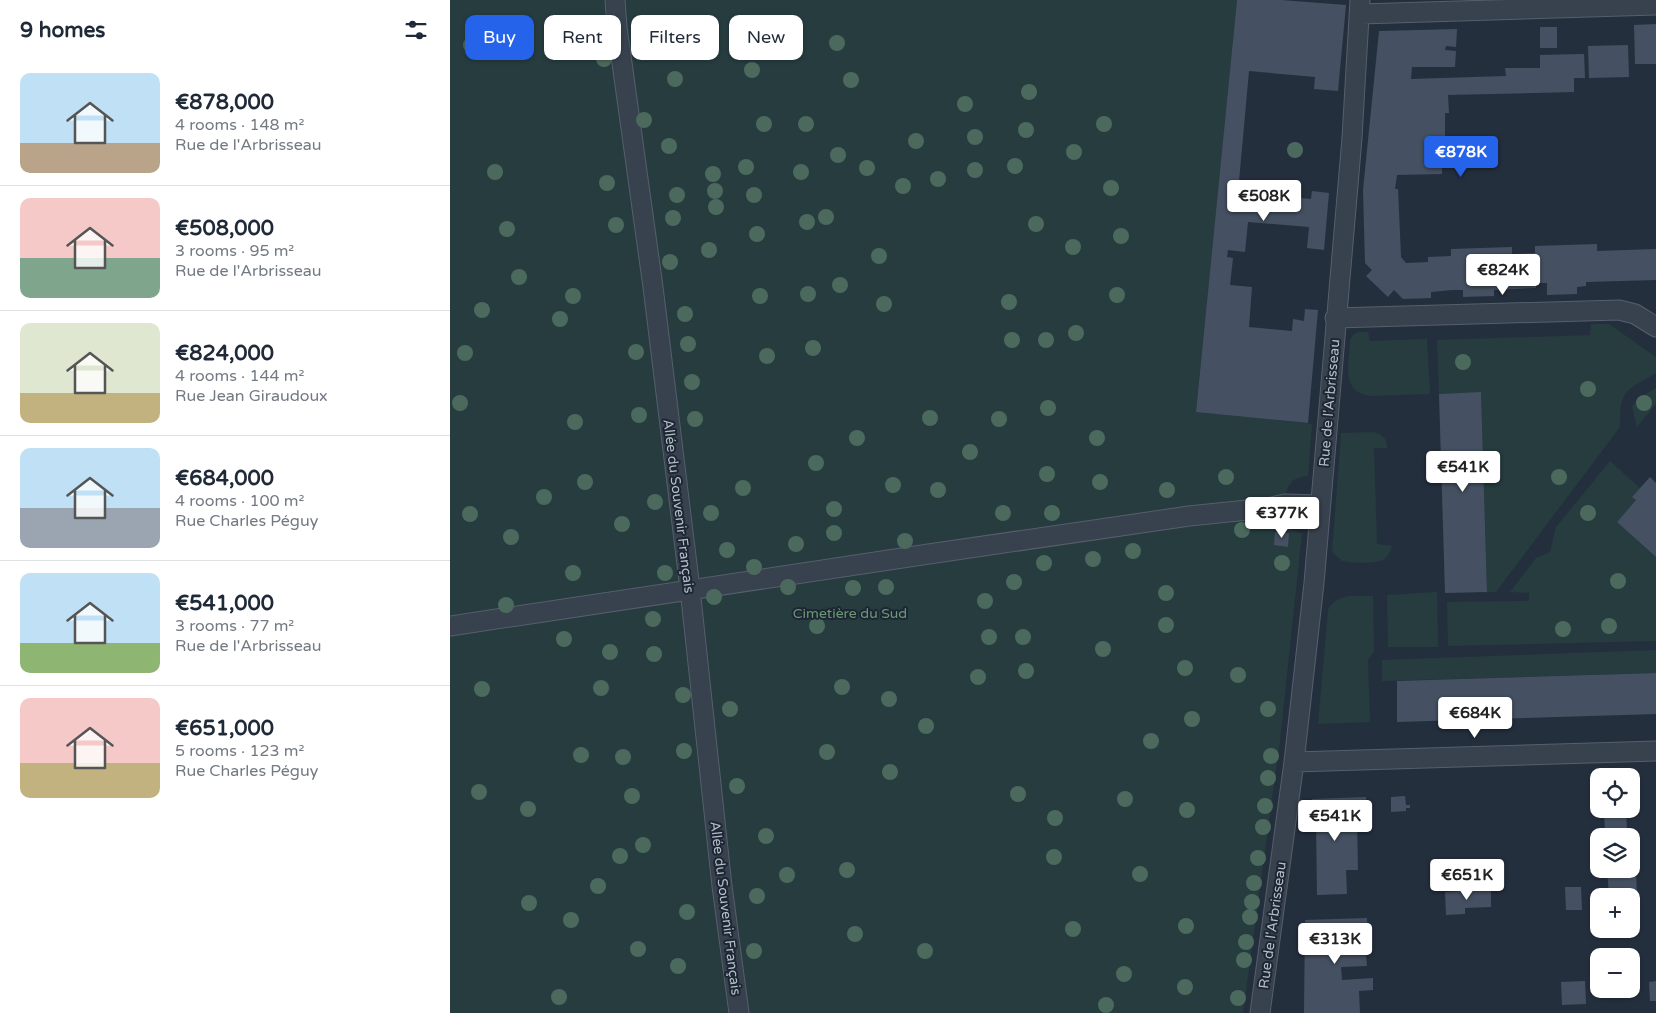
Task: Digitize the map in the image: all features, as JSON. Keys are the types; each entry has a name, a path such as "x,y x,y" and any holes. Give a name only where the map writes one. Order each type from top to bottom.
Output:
{"street":[{"name":"Allée du Souvenir Français","path":"615,0 690,589 722,886 739,1013"},
{"path":"1360,7 1656,5"},
{"name":"Rue de l'Arbrisseau","path":"1260,1013 1294,762 1314,583 1335,318 1352,138 1360,7"},
{"path":"1335,318 1619,310 1636,314 1656,327"},
{"path":"450,626 1189,516 1267,508 1285,504 1320,505"},
{"path":"1294,762 1656,751"}],"green space":[{"name":"Cimetière du Sud","path":"450,0 1237,0 1196,411 1312,424 1308,476 1298,478 1292,482 1285,499 1284,512 1287,527 1302,533 1280,741 1243,1013 450,1013"},
{"path":"1591,324 1609,324 1656,357 1656,373 1626,392 1621,405 1620,427 1496,592 1487,592 1481,393 1439,394 1437,340 1590,335"},
{"path":"1358,332 1368,332 1370,341 1427,339 1430,394 1372,396 1355,390 1351,384 1348,368 1350,340"},
{"path":"1656,388 1656,404 1637,427 1632,407 1637,399"},
{"path":"1374,432 1384,437 1387,448 1374,448 1377,544 1392,546 1387,556 1381,561 1363,563 1345,561 1332,552 1341,433"},
{"path":"1610,461 1640,488 1633,497 1636,500 1617,522 1656,557 1656,641 1448,646 1447,602 1529,601 1529,593 1510,592 1536,558 1550,552 1556,527"},
{"path":"1437,592 1438,647 1388,647 1387,595"},
{"path":"1349,596 1373,596 1374,651 1368,660 1370,722 1318,724 1328,610 1337,600"},
{"path":"1656,650 1656,673 1382,681 1382,660"}],"building":[{"path":"1237,0 1281,0 1346,5 1338,91 1314,89 1315,77 1249,71 1238,192 1232,192 1232,200 1276,204 1277,196 1311,199 1312,191 1329,193 1324,250 1307,248 1309,227 1248,222 1245,252 1228,250 1227,257 1233,258 1230,285 1252,287 1249,327 1292,331 1293,319 1304,321 1305,309 1318,310 1308,423 1196,412"},
{"path":"1656,24 1656,64 1635,64 1634,25"},
{"path":"1540,27 1557,27 1557,48 1540,48"},
{"path":"1457,29 1456,47 1446,46 1445,50 1456,51 1455,67 1412,67 1411,79 1506,76 1505,68 1540,68 1540,55 1584,54 1585,78 1574,78 1574,92 1448,95 1449,113 1445,113 1445,144 1448,144 1448,154 1430,154 1430,165 1442,165 1442,174 1397,175 1395,189 1398,189 1401,257 1406,263 1428,262 1428,257 1451,256 1451,249 1512,247 1512,254 1535,253 1535,246 1597,244 1597,251 1656,249 1656,280 1586,282 1586,286 1577,287 1577,294 1547,295 1547,283 1536,283 1536,288 1494,290 1494,296 1463,297 1463,290 1452,290 1431,292 1431,298 1403,299 1394,290 1388,297 1366,276 1372,270 1365,263 1363,190 1379,31"},
{"path":"1628,45 1629,77 1589,78 1588,46"},
{"path":"1481,392 1487,592 1445,593 1439,394"},
{"path":"1650,477 1656,483 1656,557 1617,522 1636,500 1632,497"},
{"path":"1275,532 1289,533 1288,547 1274,545"},
{"path":"1656,673 1656,714 1397,722 1397,681"},
{"path":"1405,796 1406,805 1410,805 1410,808 1406,808 1406,811 1391,812 1391,797"},
{"path":"1366,797 1366,804 1354,805 1355,819 1357,819 1358,870 1346,870 1347,894 1317,895 1316,820 1309,821 1312,799"},
{"path":"1604,818 1626,818 1627,828 1605,828"},
{"path":"1608,878 1636,878 1637,888 1608,888"},
{"path":"1565,887 1581,887 1582,910 1566,910"},
{"path":"1491,889 1491,907 1465,908 1465,914 1446,915 1445,892"},
{"path":"1367,918 1368,942 1371,942 1372,953 1366,954 1367,966 1341,967 1342,980 1373,978 1373,990 1359,991 1360,1013 1304,1013 1305,920"},
{"path":"1585,981 1586,1004 1562,1005 1561,982"},
{"path":"1656,981 1656,1001 1650,1001 1649,982"}]}
